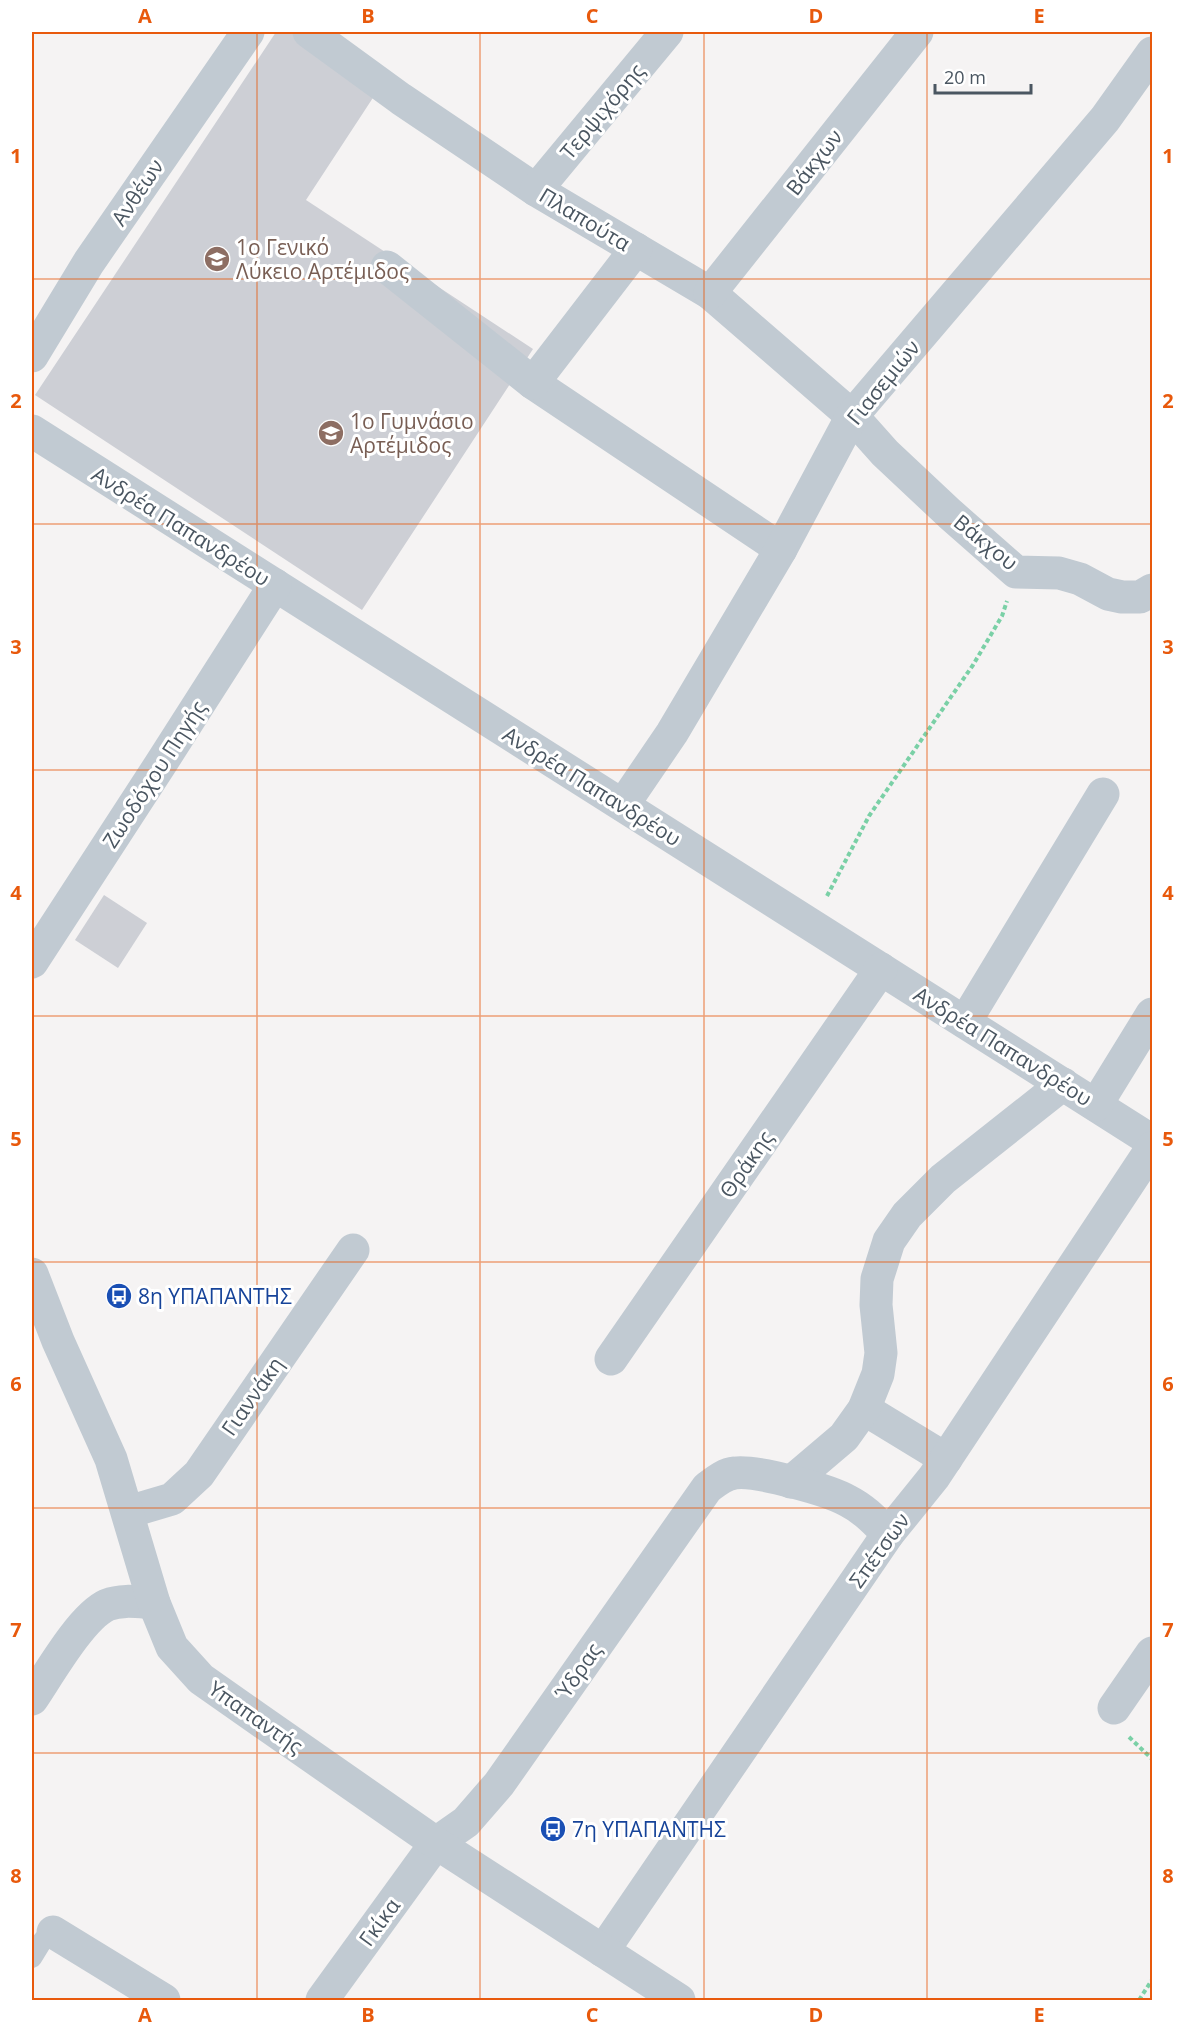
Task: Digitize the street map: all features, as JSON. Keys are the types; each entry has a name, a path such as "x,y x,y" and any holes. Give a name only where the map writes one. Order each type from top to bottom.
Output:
{"street":[{"name":"Ανθέων","path":"32,356 89,262 248,32"},
{"name":"Πλαπούτα","path":"309,32 401,99 536,190 710,293 852,416"},
{"name":"Τερψιχόρης","path":"536,190 667,32"},
{"name":"Βάκχων","path":"710,293 917,32"},
{"name":"Γιασεμιών","path":"623,805 672,733 782,549 852,416 1105,119 1152,53"},
{"path":"533,383 636,249"},
{"path":"387,267 533,383 782,549"},
{"name":"Βάκχου","path":"852,416 893,461 1016,572 1059,573 1080,579 1108,594 1122,597 1140,597 1152,590"},
{"name":"Ανδρέα Παπανδρέου","path":"32,430 1152,1141"},
{"name":"Ζωοδόχου Πηγής","path":"32,962 275,585"},
{"path":"965,1022 1103,794"},
{"name":"Θράκης","path":"611,1359 881,969"},
{"path":"1096,1105 1152,1014"},
{"path":"791,1482 844,1437 864,1409 878,1374 881,1353 876,1305 877,1279 889,1241 907,1215 943,1179 1063,1084"},
{"name":"Σπέτσων","path":"603,1951 888,1534 934,1477 1152,1148"},
{"name":"Γιαννάκη","path":"128,1512 172,1499 199,1473 353,1250"},
{"name":"Υπαπαντής","path":"32,1274 58,1341 111,1459 154,1603 171,1647 201,1679 436,1843 680,2001"},
{"path":"864,1409 946,1459"},
{"name":"Ύδρας","path":"436,1843 466,1822 498,1784 706,1488 734,1473 757,1473 791,1482"},
{"path":"791,1482 847,1500 868,1514 888,1534"},
{"path":"32,1699 91,1617 107,1605 128,1601 154,1603"},
{"path":"1114,1708 1152,1653"},
{"name":"Γκίκα","path":"322,2001 436,1843"},
{"path":"53,1932 164,2001"}],"lane":[{"path":"32,1958 44,1940 53,1932"}],"path":[{"path":"812,925 869,816 974,665 1002,616 1016,572"},
{"path":"1140,2001 1152,1980"}],"building":[{"path":"276,32 303,32 382,84 306,200 533,349 362,610 35,395"},
{"path":"104,895 147,923 118,968 75,940"}],"place":[{"name":"1ο Γενικό Λύκειο Αρτέμιδος","path":"217,259"},
{"name":"1ο Γυμνάσιο Αρτέμιδος","path":"331,433"},
{"name":"8η ΥΠΑΠΑΝΤΗΣ","path":"119,1296"},
{"name":"7η ΥΠΑΠΑΝΤΗΣ","path":"553,1829"}]}
